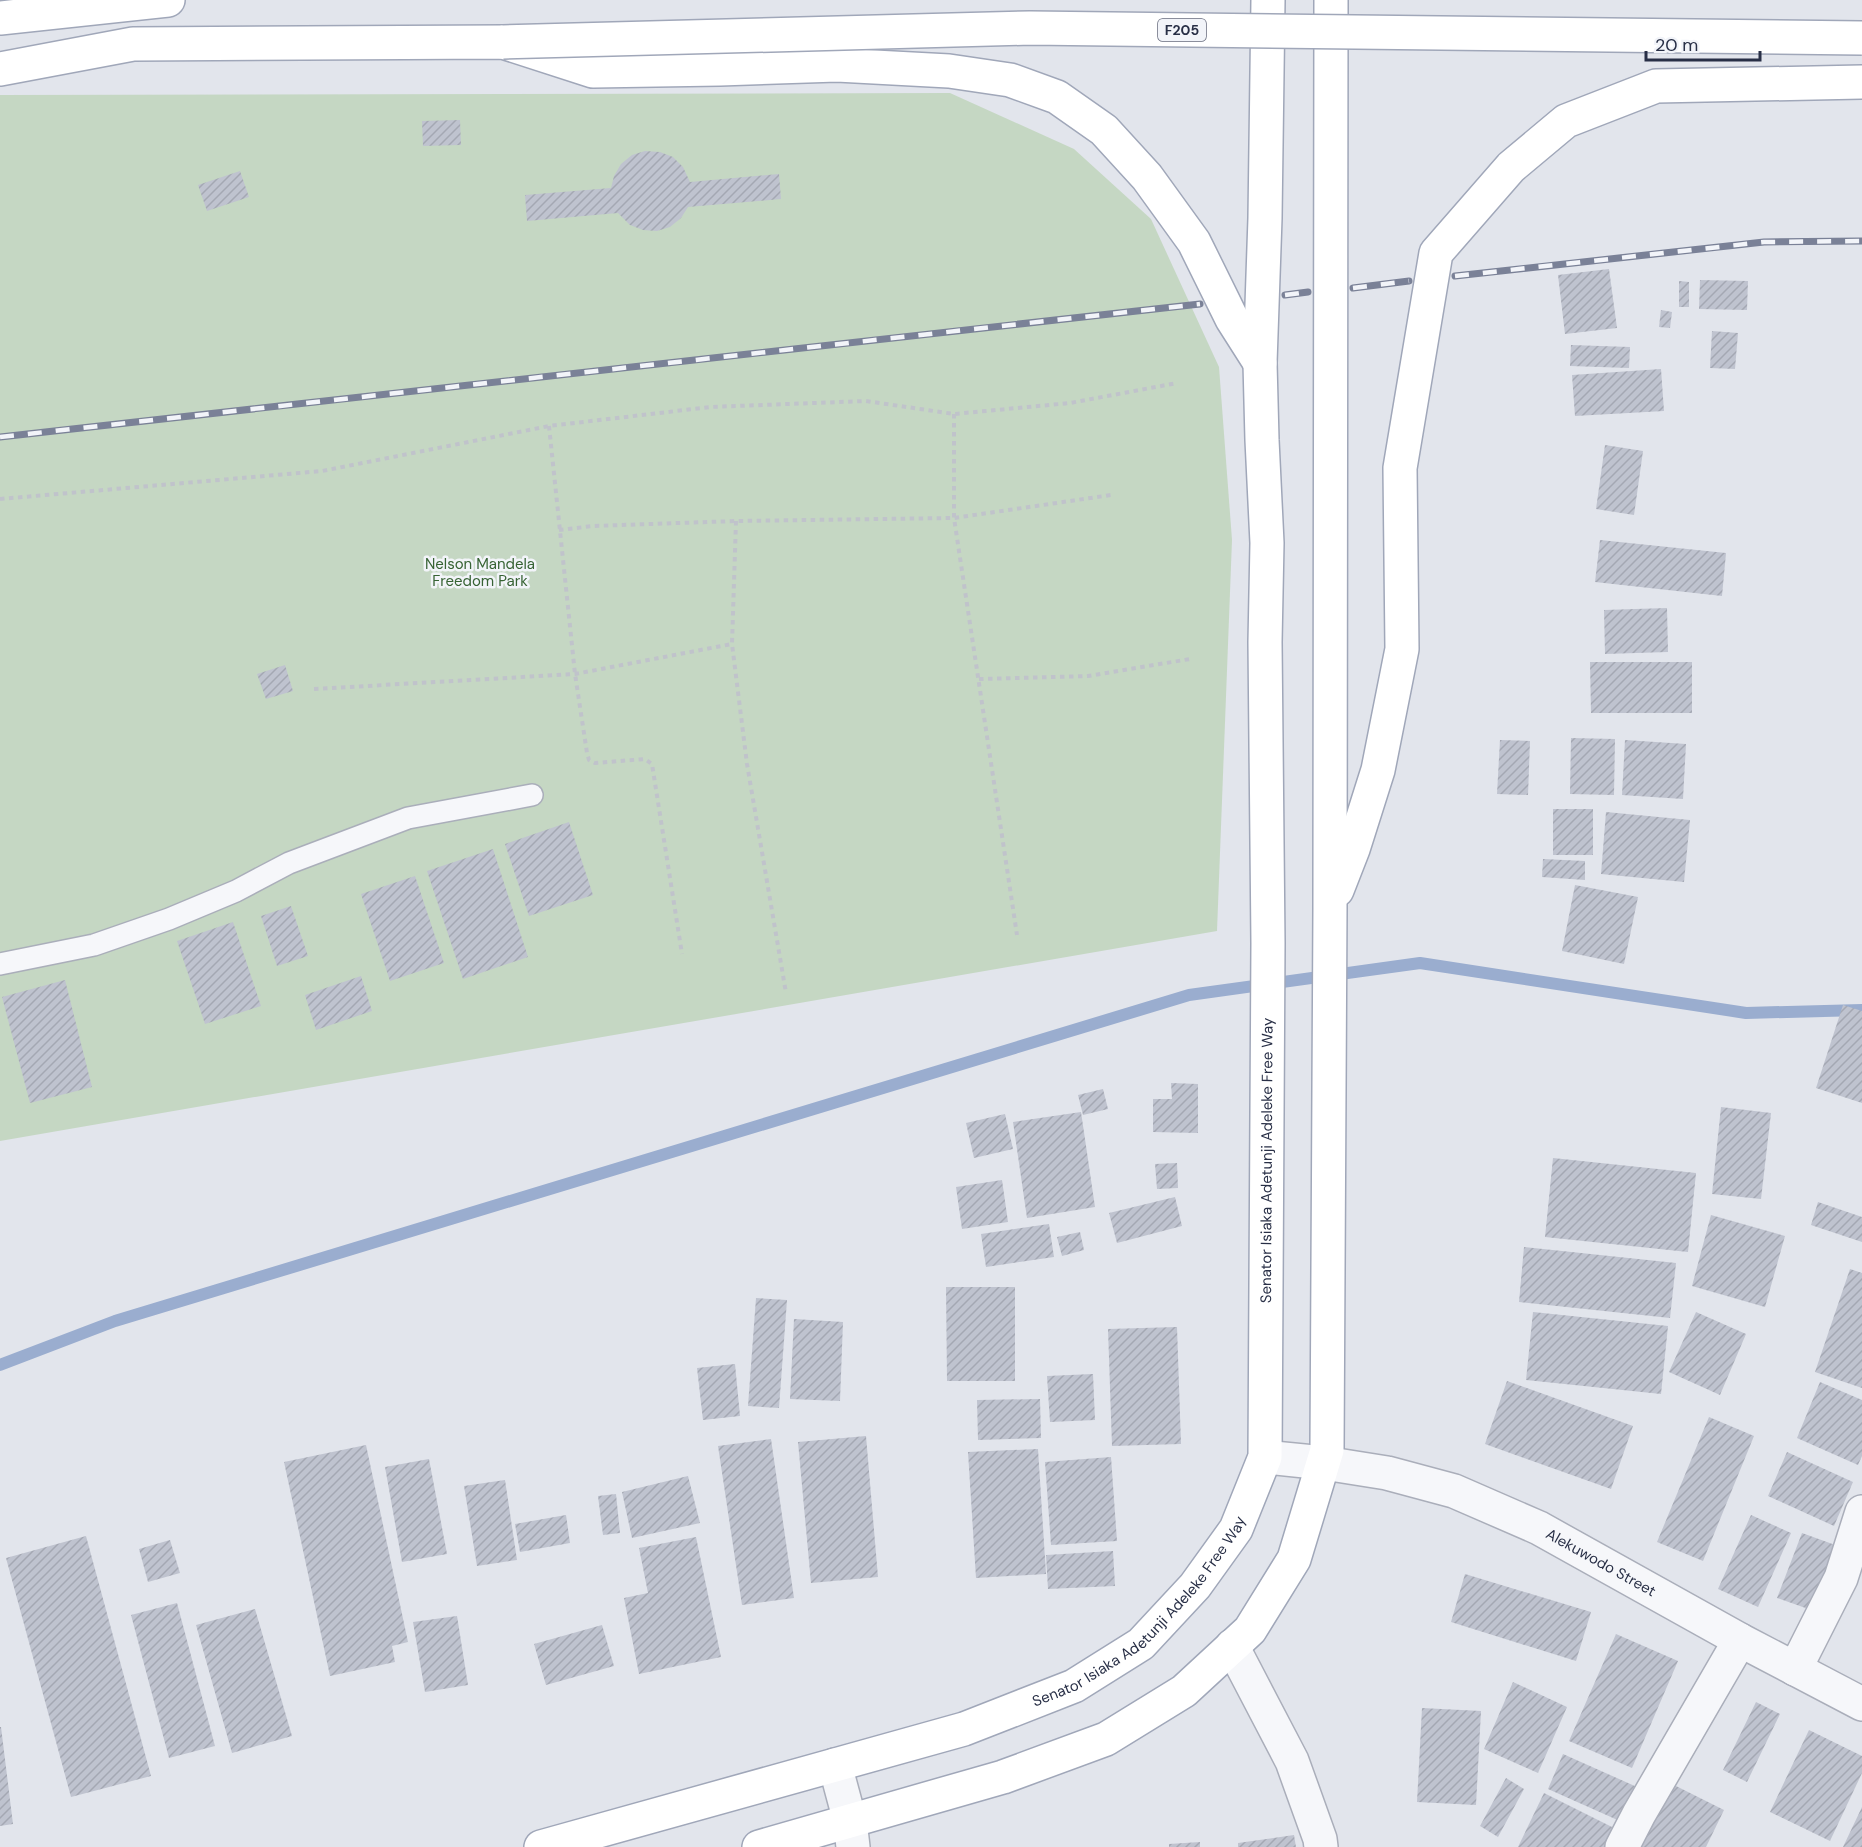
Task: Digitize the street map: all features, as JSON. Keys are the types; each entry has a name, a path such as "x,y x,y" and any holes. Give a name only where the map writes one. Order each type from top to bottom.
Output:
{"main road":[{"path":"0,18 168,0"},
{"name":"Senator Isiaka Adetunji Adeleke Free Way","path":"541,1847 964,1730 1074,1686 1141,1644 1195,1586 1236,1529 1264,1457 1268,943 1265,642 1267,543 1260,363 1265,218 1268,0"},
{"path":"759,1847 852,1834 1106,1738 1184,1691 1250,1630 1294,1560 1324,1462 1327,1438 1331,0"},
{"name":"F205","path":"503,42 1030,28 1862,38"},
{"path":"0,69 134,44 503,42 593,71 837,65 949,71 1010,80 1058,97 1104,130 1147,177 1194,242 1232,319 1260,363"},
{"path":"1329,920 1378,770 1402,649 1400,468 1436,252 1511,167 1566,121 1656,86 1862,82"}],"street":[{"name":"Alekuwodo Street","path":"1264,1457 1324,1462 1387,1473 1454,1491 1539,1528 1740,1640 1862,1704"},
{"path":"1795,1669 1841,1578 1862,1512"},
{"path":"1622,1847 1740,1640"},
{"path":"1232,1646 1292,1761 1321,1847"},
{"path":"835,1765 852,1834"}],"lane":[{"path":"0,964 94,945 170,919 236,891 289,863 408,818 532,795"}],"path":[{"path":"0,500 322,471 549,426 710,407 866,401 954,414 1070,403 1177,383"},
{"path":"954,414 954,518 1017,935"},
{"path":"549,426 575,674 590,760 595,763 645,759 652,764 682,954"},
{"path":"559,530 593,526 736,521 954,518 1111,495"},
{"path":"736,521 732,644 747,764 786,993"},
{"path":"314,688 575,674 732,644"},
{"path":"980,679 1088,675 1190,659"}],"green space":[{"name":"Nelson Mandela Freedom Park","path":"950,93 1074,149 1151,219 1219,367 1232,540 1217,931 0,1141 0,95"}],"building":[{"path":"460,120 461,145 423,146 422,121"},
{"path":"645,151 660,152 673,157 683,167 690,182 779,174 781,199 688,207 681,218 670,227 657,231 643,230 630,225 618,213 527,221 525,195 611,188 614,176 621,164 632,155"},
{"path":"240,171 249,197 207,211 198,185"},
{"path":"1609,269 1617,328 1565,334 1558,275"},
{"path":"1700,280 1748,281 1747,310 1699,309"},
{"path":"1679,281 1689,282 1689,307 1679,307"},
{"path":"1661,310 1672,312 1670,328 1659,327"},
{"path":"1712,331 1738,333 1735,369 1710,368"},
{"path":"1571,345 1630,347 1629,368 1570,366"},
{"path":"1661,369 1664,411 1575,416 1572,375"},
{"path":"1605,445 1643,451 1634,515 1596,509"},
{"path":"1600,540 1726,553 1722,596 1595,582"},
{"path":"1667,608 1668,652 1605,654 1604,610"},
{"path":"1590,662 1692,662 1692,713 1591,713"},
{"path":"285,665 293,691 266,699 257,674"},
{"path":"1571,738 1615,739 1614,795 1570,794"},
{"path":"1500,740 1530,741 1528,795 1497,794"},
{"path":"1625,740 1686,744 1683,799 1622,795"},
{"path":"1553,809 1593,809 1593,855 1553,855"},
{"path":"1606,812 1690,820 1684,882 1601,874"},
{"path":"569,822 593,895 529,916 505,844"},
{"path":"493,849 528,957 463,979 427,871"},
{"path":"1543,859 1585,861 1585,880 1542,877"},
{"path":"415,876 444,963 390,981 361,894"},
{"path":"1575,885 1638,897 1624,964 1562,951"},
{"path":"291,906 308,956 277,966 261,916"},
{"path":"233,922 261,1006 205,1024 177,941"},
{"path":"361,976 372,1011 316,1030 305,995"},
{"path":"65,980 92,1087 30,1103 2,997"},
{"path":"1843,1005 1862,1011 1862,1103 1816,1088"},
{"path":"1171,1083 1198,1084 1198,1133 1153,1132 1153,1099 1172,1099"},
{"path":"1103,1089 1108,1109 1083,1115 1078,1095"},
{"path":"1721,1107 1771,1113 1761,1199 1712,1194"},
{"path":"1081,1112 1095,1207 1027,1218 1013,1122"},
{"path":"1005,1114 1013,1149 974,1158 966,1123"},
{"path":"1553,1158 1696,1173 1688,1252 1545,1237"},
{"path":"1177,1163 1178,1188 1157,1189 1155,1164"},
{"path":"1002,1180 1008,1222 962,1229 956,1187"},
{"path":"1175,1197 1182,1226 1117,1243 1109,1213"},
{"path":"1818,1202 1862,1217 1862,1242 1811,1225"},
{"path":"1711,1215 1785,1236 1765,1307 1692,1286"},
{"path":"1049,1224 1054,1257 986,1267 981,1234"},
{"path":"1080,1232 1084,1250 1062,1256 1057,1237"},
{"path":"1524,1247 1676,1263 1670,1318 1519,1302"},
{"path":"1850,1269 1862,1273 1862,1388 1815,1372"},
{"path":"946,1287 1015,1287 1015,1381 947,1381"},
{"path":"756,1298 787,1300 779,1408 748,1406"},
{"path":"1533,1312 1668,1326 1661,1394 1526,1380"},
{"path":"1696,1312 1746,1334 1720,1395 1669,1372"},
{"path":"794,1319 843,1322 840,1401 790,1399"},
{"path":"1177,1327 1181,1444 1112,1446 1108,1329"},
{"path":"735,1364 740,1416 703,1420 697,1368"},
{"path":"1093,1374 1095,1420 1050,1422 1047,1376"},
{"path":"1507,1381 1633,1426 1611,1489 1485,1444"},
{"path":"1820,1382 1862,1400 1862,1456 1858,1465 1797,1438"},
{"path":"1040,1399 1041,1438 978,1440 977,1400"},
{"path":"1709,1417 1754,1436 1703,1561 1657,1542"},
{"path":"866,1436 878,1577 811,1583 798,1442"},
{"path":"771,1439 794,1598 742,1605 718,1446"},
{"path":"366,1445 408,1642 392,1646 395,1662 330,1676 284,1462"},
{"path":"1038,1449 1046,1574 976,1578 968,1452"},
{"path":"1787,1452 1853,1482 1834,1526 1768,1496"},
{"path":"1111,1457 1117,1541 1051,1545 1045,1462"},
{"path":"429,1459 447,1554 402,1562 385,1467"},
{"path":"688,1476 700,1523 632,1538 622,1492"},
{"path":"505,1480 517,1560 477,1566 464,1486"},
{"path":"616,1494 620,1533 603,1535 598,1496"},
{"path":"566,1515 570,1543 520,1552 515,1524"},
{"path":"1751,1515 1791,1533 1758,1607 1718,1589"},
{"path":"1802,1533 1838,1546 1814,1611 1777,1598"},
{"path":"86,1536 151,1776 71,1797 6,1558"},
{"path":"696,1537 721,1657 639,1674 624,1598 648,1593 639,1548"},
{"path":"170,1540 180,1573 148,1582 139,1549"},
{"path":"1113,1551 1115,1586 1048,1589 1046,1555"},
{"path":"1465,1574 1591,1612 1576,1661 1451,1622"},
{"path":"177,1603 215,1746 169,1758 131,1615"},
{"path":"255,1609 292,1736 232,1753 196,1625"},
{"path":"457,1616 468,1685 425,1692 413,1622"},
{"path":"602,1625 614,1666 546,1685 534,1644"},
{"path":"1616,1634 1678,1661 1632,1768 1569,1741"},
{"path":"1513,1682 1567,1707 1538,1773 1484,1749"},
{"path":"1756,1702 1780,1714 1747,1782 1723,1770"},
{"path":"1422,1708 1481,1711 1476,1805 1417,1802"},
{"path":"0,1727 13,1824 0,1826"},
{"path":"1809,1730 1862,1756 1862,1773 1830,1841 1770,1812"},
{"path":"1563,1754 1637,1787 1622,1822 1548,1789"},
{"path":"1506,1778 1524,1789 1498,1837 1480,1826"},
{"path":"1670,1783 1724,1810 1706,1847 1639,1847"},
{"path":"1544,1793 1620,1831 1612,1847 1518,1847"},
{"path":"1862,1807 1862,1847 1843,1847"},
{"path":"1294,1835 1296,1847 1238,1847 1238,1843"},
{"path":"1200,1842 1200,1847 1169,1847 1169,1844"}],"waterway":[{"path":"0,1365 115,1321 1189,995 1420,963 1746,1013 1862,1010"}],"railway":[{"path":"1455,276 1764,242 1862,241"},
{"path":"1353,288 1409,281"},
{"path":"1285,295 1308,292"},
{"path":"0,437 1200,304"}]}
